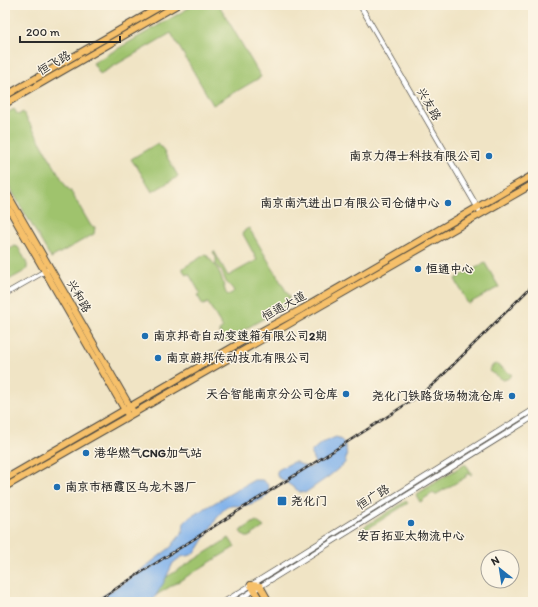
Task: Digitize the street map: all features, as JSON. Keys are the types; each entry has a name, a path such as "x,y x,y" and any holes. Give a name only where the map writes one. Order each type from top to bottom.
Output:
{"main road":[{"name":"恒飞路","path":"5,96 163,5"},
{"name":"恒飞路","path":"5,104 177,5"},
{"name":"恒通大道","path":"5,487 479,211 533,175"},
{"name":"恒通大道","path":"5,480 128,408 479,211 533,184"},
{"name":"兴和路","path":"5,190 48,270 131,414"},
{"name":"兴和路","path":"5,202 48,270"},
{"path":"255,587 261,602"},
{"path":"255,587 269,602"}],"street":[{"name":"兴友路","path":"360,5 479,211"},
{"path":"5,294 48,270"},
{"name":"恒广路","path":"235,602 255,587 533,410"},
{"name":"恒广路","path":"224,602 255,587 533,417"}],"green space":[{"path":"194,5 219,5 261,77 213,105 171,33 100,74 93,63"},
{"path":"14,109 18,115 23,112 67,188 70,190 91,226 95,227 94,234 51,258 5,179 5,114"},
{"path":"158,143 178,176 152,192 131,159"},
{"path":"249,228 289,296 290,303 225,341 219,331 223,328 208,303 203,305 197,295 200,293 189,274 186,275 183,268 206,254 220,273 226,293 228,295 232,293 234,291 226,282 222,272 216,265 216,257 213,252 214,251 228,276 257,260 243,234 245,230"},
{"path":"15,246 18,247 24,258 27,268 25,271 5,282 5,252"},
{"path":"485,263 499,287 468,304 455,279"},
{"path":"496,364 512,375 503,380 489,371 493,365"},
{"path":"465,464 472,474 470,475 469,473 466,477 435,495 433,493 420,502 416,495 417,494"},
{"path":"406,501 408,503 361,533 359,530"},
{"path":"256,521 264,527 249,537 243,535 240,531"},
{"path":"229,538 235,547 145,602 127,602"}],"water":[{"path":"336,437 343,441 345,445 347,453 346,461 328,477 305,493 300,492 277,476 278,470 293,462 308,468 313,466 315,463 311,454 312,451 320,444"},
{"path":"254,480 262,480 267,484 269,490 266,497 253,503 240,506 230,506 224,509 218,516 198,549 191,555 181,557 173,563 152,602 94,602 132,577 171,547 183,531 184,523 190,517"}],"railway":[{"path":"95,602 420,395 435,383 533,285"}],"place":[{"name":"南京力得士科技有限公司","path":"489,156"},
{"name":"南京南汽进出口有限公司仓储中心","path":"448,203"},
{"name":"恒通中心","path":"418,269"},
{"name":"南京邦奇自动变速箱有限公司2期","path":"145,336"},
{"name":"南京蔚邦传动技术有限公司","path":"158,358"},
{"name":"天合智能南京分公司仓库","path":"346,394"},
{"name":"尧化门铁路货场物流仓库","path":"512,396"},
{"name":"港华燃气CNG加气站","path":"86,453"},
{"name":"南京市栖霞区乌龙木器厂","path":"57,487"},
{"name":"尧化门","path":"282,501"},
{"name":"安百拓亚太物流中心","path":"411,523"}]}
